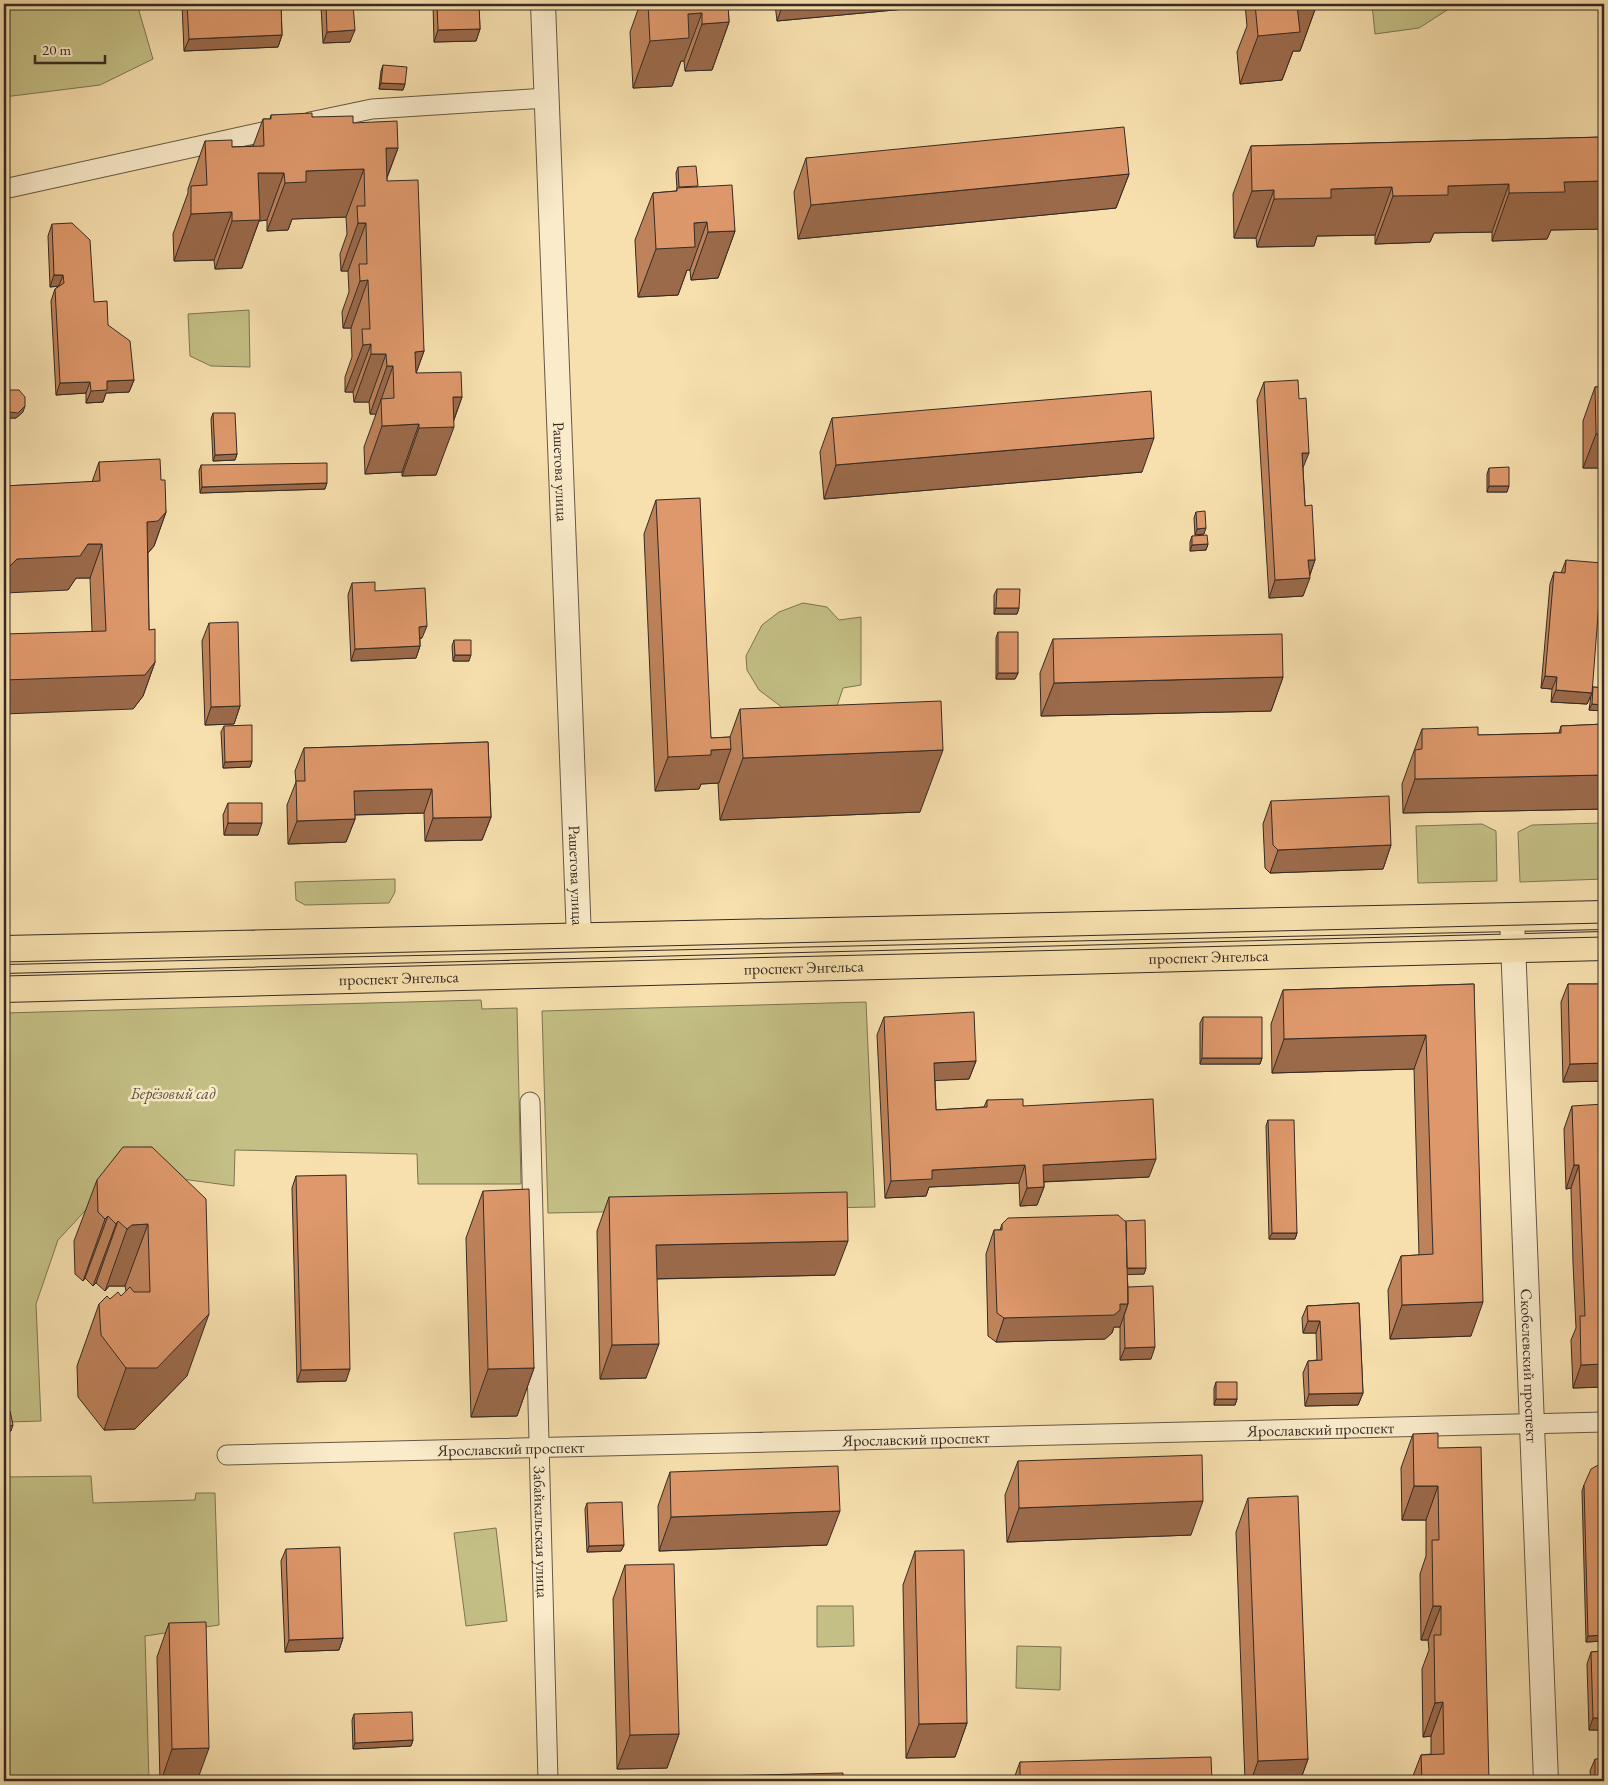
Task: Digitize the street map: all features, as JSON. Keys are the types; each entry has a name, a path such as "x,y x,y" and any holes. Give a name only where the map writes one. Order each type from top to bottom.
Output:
{"main road":[{"name":"проспект Энгельса","path":"4,950 1604,915"},
{"path":"579,938 580,973"},
{"name":"проспект Энгельса","path":"4,988 1604,946"}],"street":[{"name":"Рашетова улица","path":"543,4 579,938"},
{"path":"4,189 372,109 546,98"},
{"name":"Скобелевский проспект","path":"1512,917 1546,1781"},
{"name":"Забайкальская улица","path":"530,1102 548,1781"},
{"name":"Ярославский проспект","path":"227,1455 1604,1422"}],"green space":[{"path":"4,4 137,4 153,59 100,85 4,97"},
{"path":"1372,4 1455,5 1419,28 1375,34"},
{"path":"249,310 250,367 211,366 190,356 188,314"},
{"path":"803,603 827,607 839,620 861,617 861,685 843,688 833,718 791,714 759,690 747,670 746,656 762,625 779,612"},
{"path":"1604,823 1604,879 1520,882 1518,832 1532,825"},
{"path":"1482,824 1496,831 1497,881 1418,883 1416,826"},
{"path":"395,879 395,892 389,903 305,905 296,900 295,882"},
{"name":"Берёзовый сад","path":"481,1000 482,1009 517,1008 521,1184 418,1184 417,1154 235,1150 234,1186 122,1171 58,1240 36,1304 41,1421 9,1422 4,1418 4,1013"},
{"path":"866,1002 875,1207 548,1213 542,1011"},
{"path":"91,1476 93,1503 195,1500 196,1493 215,1493 219,1625 145,1636 149,1781 4,1781 4,1477"},
{"path":"496,1528 507,1621 466,1626 454,1533"},
{"path":"817,1606 853,1606 854,1646 817,1647"},
{"path":"1017,1646 1061,1647 1060,1690 1016,1688"}],"building":[{"path":"187,4 281,4 282,35 189,39"},
{"path":"326,4 353,4 355,30 327,32"},
{"path":"437,4 479,4 480,29 438,30"},
{"path":"648,4 728,4 729,22 702,24 702,13 688,14 689,38 650,41"},
{"path":"1255,4 1307,4 1297,5 1300,32 1258,36"},
{"path":"383,65 407,67 405,84 381,83"},
{"path":"312,113 312,117 353,116 353,123 397,121 398,148 386,148 387,181 418,180 424,351 415,352 416,373 461,372 462,397 453,397 454,427 419,428 419,424 382,426 381,399 394,398 393,366 387,366 386,354 371,354 371,344 363,345 362,329 370,329 368,280 360,281 359,264 367,264 366,223 358,223 357,206 365,206 364,169 306,171 306,182 285,183 284,173 258,173 260,220 232,221 232,212 191,214 191,186 207,185 205,141 232,140 232,147 264,146 263,119 271,119 271,115"},
{"path":"1124,127 1129,174 811,205 806,158"},
{"path":"1604,137 1604,181 1564,182 1565,192 1509,193 1509,184 1448,186 1448,195 1393,196 1392,187 1331,189 1331,198 1274,199 1274,190 1252,191 1251,146"},
{"path":"696,166 698,186 679,187 678,167"},
{"path":"732,185 735,231 708,232 707,222 694,223 695,247 656,249 653,193 677,191 677,188"},
{"path":"72,223 90,240 94,302 107,301 108,325 130,341 134,380 107,381 107,390 91,391 90,382 60,383 55,289 64,283 63,275 54,275 52,224"},
{"path":"1298,380 1299,399 1306,398 1309,453 1302,453 1305,506 1312,505 1315,560 1308,560 1310,578 1275,580 1264,382"},
{"path":"1595,387 1604,387 1604,434 1596,434"},
{"path":"9,390 19,390 25,397 25,406 18,413 9,412 4,407 4,395"},
{"path":"1151,391 1154,438 836,465 832,418"},
{"path":"213,413 235,413 237,454 215,455"},
{"path":"160,459 161,480 165,480 166,512 158,521 147,522 149,630 155,629 155,662 145,675 4,680 4,634 106,631 102,544 88,544 80,556 17,559 8,568 9,618 4,622 4,486 100,481 99,462"},
{"path":"327,463 327,483 202,487 201,465"},
{"path":"1509,467 1509,486 1489,486 1489,468"},
{"path":"700,498 711,738 730,737 731,749 711,750 711,755 668,757 656,500"},
{"path":"1205,511 1206,528 1197,529 1196,512"},
{"path":"1207,535 1208,544 1192,545 1192,536"},
{"path":"1566,560 1602,563 1592,693 1556,690 1557,677 1545,676 1554,572 1565,573"},
{"path":"375,582 375,591 425,588 427,626 419,627 420,646 355,649 352,583"},
{"path":"997,589 1020,589 1019,608 996,608"},
{"path":"238,622 240,706 211,707 209,623"},
{"path":"998,632 1018,632 1018,673 998,673"},
{"path":"1282,634 1283,677 1054,683 1053,639"},
{"path":"454,640 471,640 471,655 455,655"},
{"path":"1593,687 1604,688 1604,705 1592,704"},
{"path":"941,701 943,750 743,758 740,709"},
{"path":"1604,724 1604,775 1415,779 1415,750 1422,749 1422,729 1478,727 1478,735 1561,733 1561,726"},
{"path":"252,725 252,761 225,762 224,726"},
{"path":"488,742 491,817 433,818 432,789 354,791 355,819 297,821 296,781 305,781 304,748"},
{"path":"1389,796 1391,845 1278,850 1273,845 1271,801"},
{"path":"228,803 262,803 262,823 228,823"},
{"path":"1474,984 1483,1302 1402,1305 1401,1256 1433,1254 1426,1035 1284,1039 1283,990"},
{"path":"1568,984 1604,984 1604,1063 1570,1064"},
{"path":"974,1012 976,1061 934,1063 936,1110 987,1107 987,1100 1023,1099 1023,1106 1153,1099 1156,1159 1043,1165 1044,1187 1027,1188 1025,1165 932,1170 932,1179 891,1181 884,1017"},
{"path":"1203,1017 1262,1017 1262,1058 1202,1058"},
{"path":"1604,1104 1604,1364 1581,1365 1580,1316 1585,1316 1579,1165 1574,1165 1572,1106"},
{"path":"1268,1120 1294,1120 1297,1233 1272,1233"},
{"path":"123,1147 152,1147 206,1199 209,1314 157,1368 126,1368 101,1335 99,1304 107,1296 110,1299 118,1292 121,1296 130,1287 134,1292 150,1292 148,1224 132,1225 127,1229 118,1221 116,1224 108,1216 105,1219 98,1212 97,1180"},
{"path":"346,1175 350,1369 301,1370 296,1176"},
{"path":"529,1189 534,1368 488,1369 483,1191"},
{"path":"847,1192 848,1241 656,1245 659,1344 612,1345 609,1197"},
{"path":"1118,1215 1126,1222 1128,1304 1120,1304 1120,1310 1114,1315 1004,1318 997,1313 994,1230 1002,1230 1002,1224 1008,1218"},
{"path":"1145,1220 1146,1268 1127,1268 1125,1221"},
{"path":"1153,1286 1155,1347 1125,1348 1124,1316 1128,1304 1128,1287"},
{"path":"1359,1303 1363,1393 1309,1394 1308,1361 1322,1360 1320,1321 1308,1321 1307,1306"},
{"path":"1216,1382 1237,1382 1237,1399 1216,1399"},
{"path":"10,1411 13,1425 4,1428 4,1413"},
{"path":"1438,1433 1438,1448 1481,1447 1489,1781 1422,1781 1421,1755 1444,1754 1443,1702 1435,1703 1434,1635 1441,1635 1441,1606 1433,1606 1432,1540 1439,1540 1438,1486 1414,1486 1413,1434"},
{"path":"1202,1455 1203,1501 1019,1508 1018,1461"},
{"path":"1604,1462 1604,1635 1588,1636 1584,1485 1591,1469"},
{"path":"838,1466 840,1511 671,1517 670,1472"},
{"path":"1298,1496 1308,1759 1258,1761 1248,1498"},
{"path":"622,1502 624,1545 589,1546 587,1503"},
{"path":"340,1547 343,1638 289,1640 286,1549"},
{"path":"964,1550 967,1723 919,1724 915,1551"},
{"path":"674,1564 679,1734 630,1735 625,1565"},
{"path":"206,1622 209,1748 172,1749 169,1623"},
{"path":"1604,1651 1604,1718 1593,1718 1591,1652"},
{"path":"412,1712 413,1740 355,1743 354,1714"},
{"path":"1211,1757 1212,1781 1020,1781 1020,1762"},
{"path":"1595,1759 1604,1759 1604,1781 1595,1781"},
{"path":"843,1773 843,1781 676,1781 676,1777"}],"tram line":[{"path":"4,962 1604,923"},
{"path":"4,976 1604,937"}]}
